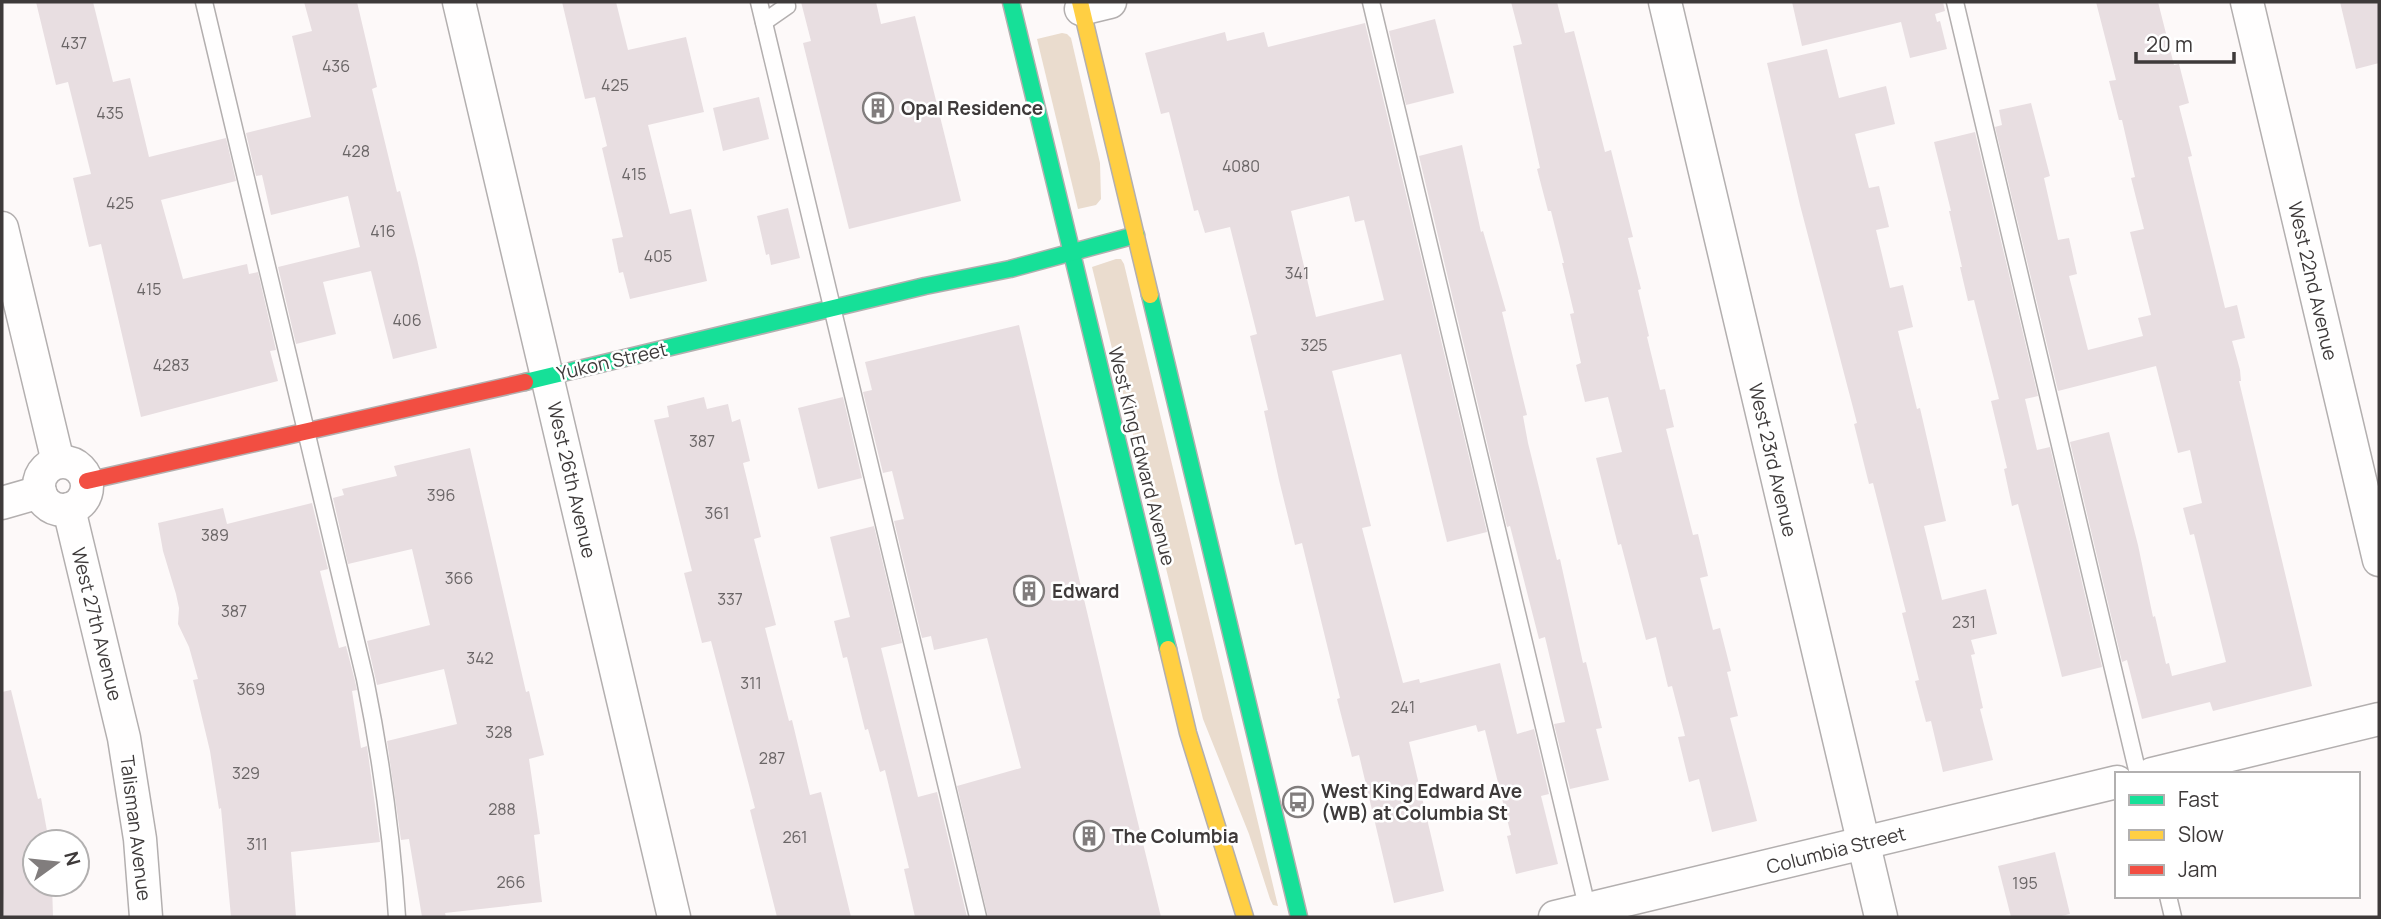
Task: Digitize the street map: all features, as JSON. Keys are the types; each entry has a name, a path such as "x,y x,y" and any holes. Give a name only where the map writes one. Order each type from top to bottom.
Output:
{"main road":[{"name":"West King Edward Avenue","path":"1011,2 1188,733 1245,917"},
{"path":"1090,4 1136,235 1299,917"},
{"name":"Yukon Street","path":"87,481 1010,269 1136,235"}],"street":[{"name":"West 26th Avenue","path":"459,2 674,917"},
{"name":"West 23rd Avenue","path":"1665,2 1881,917"},
{"name":"West 22nd Avenue","path":"2247,2 2379,561"},
{"path":"2,228 58,462"},
{"path":"58,462 66,462 80,468 87,481 88,488 82,502 69,509 61,510 48,505 40,492 40,477 50,465 58,462"},
{"path":"2,503 40,492"},
{"name":"West 27th Avenue","path":"69,509 124,738"},
{"path":"2160,772 2379,719"},
{"name":"Talisman Avenue","path":"124,738 141,839 146,917"},
{"name":"Columbia Street","path":"1555,917 1589,913 2115,782"},
{"path":"657,917 659,859"}],"lane":[{"path":"204,2 365,679 380,751 392,839 397,917"},
{"path":"759,2 978,917"},
{"path":"764,22 787,6 786,2"},
{"path":"1371,2 1589,913"},
{"path":"1955,2 2138,772"},
{"path":"2168,898 2173,917"}],"shaded area":[{"path":"1062,33 1071,38 1100,163 1101,199 1096,205 1078,209 1037,39"},
{"path":"1121,259 1124,264 1278,906 1273,905 1270,899 1249,834 1203,719 1092,267"}],"building":[{"path":"36,2 93,2 113,82 130,78 149,157 226,138 236,181 161,200 183,279 247,264 249,274 258,272 276,350 270,351 278,381 141,417 101,244 89,247 73,178 91,174 68,82 56,85"},
{"path":"304,2 357,2 377,87 372,89 397,192 400,191 437,348 393,359 371,271 323,282 336,334 296,344 278,267 360,247 348,196 271,215 262,175 256,176 246,133 311,117 292,36 312,31"},
{"path":"562,2 616,2 628,50 686,37 704,112 648,125 670,214 691,209 707,281 630,299 623,272 619,273 612,239 623,237 602,148 607,146 595,97 585,99"},
{"name":"Opal Residence","path":"801,2 876,2 881,24 915,16 961,201 849,229 803,43 811,41"},
{"path":"1511,2 1557,2 1565,33 1574,31 1605,152 1611,150 1633,237 1628,238 1641,289 1638,290 1649,336 1647,337 1660,390 1665,389 1674,427 1666,429 1693,535 1698,534 1708,576 1700,578 1713,630 1720,628 1731,671 1727,672 1738,716 1730,718 1757,821 1712,832 1699,779 1689,782 1678,737 1685,736 1672,686 1668,687 1656,637 1646,640 1596,458 1622,452 1608,397 1585,402 1576,365 1581,363 1570,314 1574,313 1564,263 1537,169 1540,168 1513,46 1522,44"},
{"path":"1792,2 1943,2 1945,11 1935,14 1937,22 1940,21 1947,49 1910,58 1901,22 1802,46"},
{"path":"2096,2 2158,2 2174,65 2179,64 2189,103 2179,106 2192,156 2188,157 2225,308 2237,305 2245,338 2232,341 2240,370 2239,381 2312,686 2213,711 2210,702 2142,719 2127,660 2122,662 2070,442 2109,432 2153,617 2155,616 2166,664 2169,663 2172,676 2226,662 2194,534 2190,535 2183,508 2202,503 2190,450 2178,453 2156,366 2058,391 1995,127 2002,125 1999,110 2031,103 2050,176 2044,178 2058,240 2069,238 2077,274 2069,276 2088,350 2143,336 2138,318 2151,315 2130,232 2144,229 2131,178 2135,177 2122,120 2119,120 2109,81 2116,80"},
{"path":"2340,2 2379,2 2379,63 2356,69"},
{"path":"1435,19 1454,93 1406,105 1389,31"},
{"path":"1365,23 1487,532 1447,542 1401,354 1332,371 1371,526 1362,528 1403,683 1419,679 1420,683 1500,663 1517,734 1534,729 1549,794 1541,796 1558,864 1516,874 1507,836 1511,835 1485,730 1478,732 1476,725 1409,742 1444,891 1394,903 1359,755 1352,757 1337,699 1340,698 1302,543 1295,545 1279,480 1264,411 1268,410 1250,336 1257,334 1230,227 1205,233 1198,210 1194,211 1169,112 1161,114 1145,53 1225,32 1227,41 1264,32 1268,47","holes":["1349,196 1355,222 1364,220 1384,300 1316,317 1291,211"]},
{"path":"1827,49 1839,98 1886,86 1895,124 1855,134 1869,188 1879,186 1889,227 1876,230 1890,288 1903,285 1913,327 1898,331 1917,409 1920,408 1946,521 1924,526 1942,600 1986,589 1997,634 1971,640 1975,654 1971,655 1983,708 1980,709 1993,760 1943,772 1931,721 1926,722 1915,681 1919,680 1902,613 1906,612 1873,483 1869,484 1854,424 1857,423 1800,205 1767,63"},
{"path":"759,97 769,139 723,151 713,108"},
{"path":"1975,132 2038,396 2025,399 2037,450 2050,447 2102,667 2062,677 2018,504 2012,506 2004,469 2007,468 1991,401 1999,399 1974,300 1968,301 1951,211 1934,142"},
{"path":"1462,145 1481,232 1483,231 1506,311 1502,312 1527,415 1523,416 1528,443 1602,728 1596,729 1609,780 1570,789 1554,724 1565,722 1545,637 1539,639 1510,526 1507,527 1419,156"},
{"path":"788,208 800,258 771,265 757,216"},
{"path":"1019,325 1161,917 988,917 957,786 1021,768 987,638 934,650 931,636 922,638 894,521 904,519 892,471 883,473 863,392 872,390 865,362"},
{"path":"704,397 707,409 728,404 732,422 740,419 750,461 743,463 761,537 754,539 776,625 765,628 789,721 792,720 810,795 821,792 851,917 777,917 750,810 755,808 711,641 702,643 684,573 692,571 654,420 669,417 667,406"},
{"path":"843,397 862,478 818,489 798,408"},
{"path":"470,448 526,692 529,691 544,755 529,759 540,834 534,835 542,902 445,913 446,917 422,917 409,839 401,840 387,741 457,724 444,669 377,685 367,641 430,625 412,549 348,564 333,498 344,495 342,489 397,476 394,466"},
{"path":"312,503 328,569 320,571 339,648 346,646 357,690 352,691 361,748 367,746 380,842 291,852 296,917 231,917 221,808 219,809 210,751 193,680 198,679 189,647 178,624 179,608 158,523 223,508 227,524"},
{"path":"874,526 902,643 881,648 918,797 937,792 967,917 915,917 904,869 909,868 885,770 880,772 868,729 865,730 847,657 843,658 834,621 850,617 830,537"},
{"path":"11,690 38,799 41,798 46,828 21,828 21,898 52,898 53,917 4,917 2,692"},
{"path":"2055,852 2070,914 2057,917 2011,917 1998,866"}],"traffic: fast":[{"path":"1011,2 1168,649"},
{"path":"525,382 925,286 1010,269 1136,235"},
{"path":"1150,295 1299,917"}],"traffic: slow":[{"path":"1080,2 1150,295"},
{"path":"1168,649 1188,733 1245,917"}],"traffic: jam":[{"path":"87,481 525,382"}],"place":[{"name":"Opal Residence","path":"878,108"},
{"name":"Edward","path":"1029,591"},
{"name":"West King Edward Ave (WB) at Columbia St","path":"1298,802"},
{"name":"The Columbia","path":"1089,836"}]}
